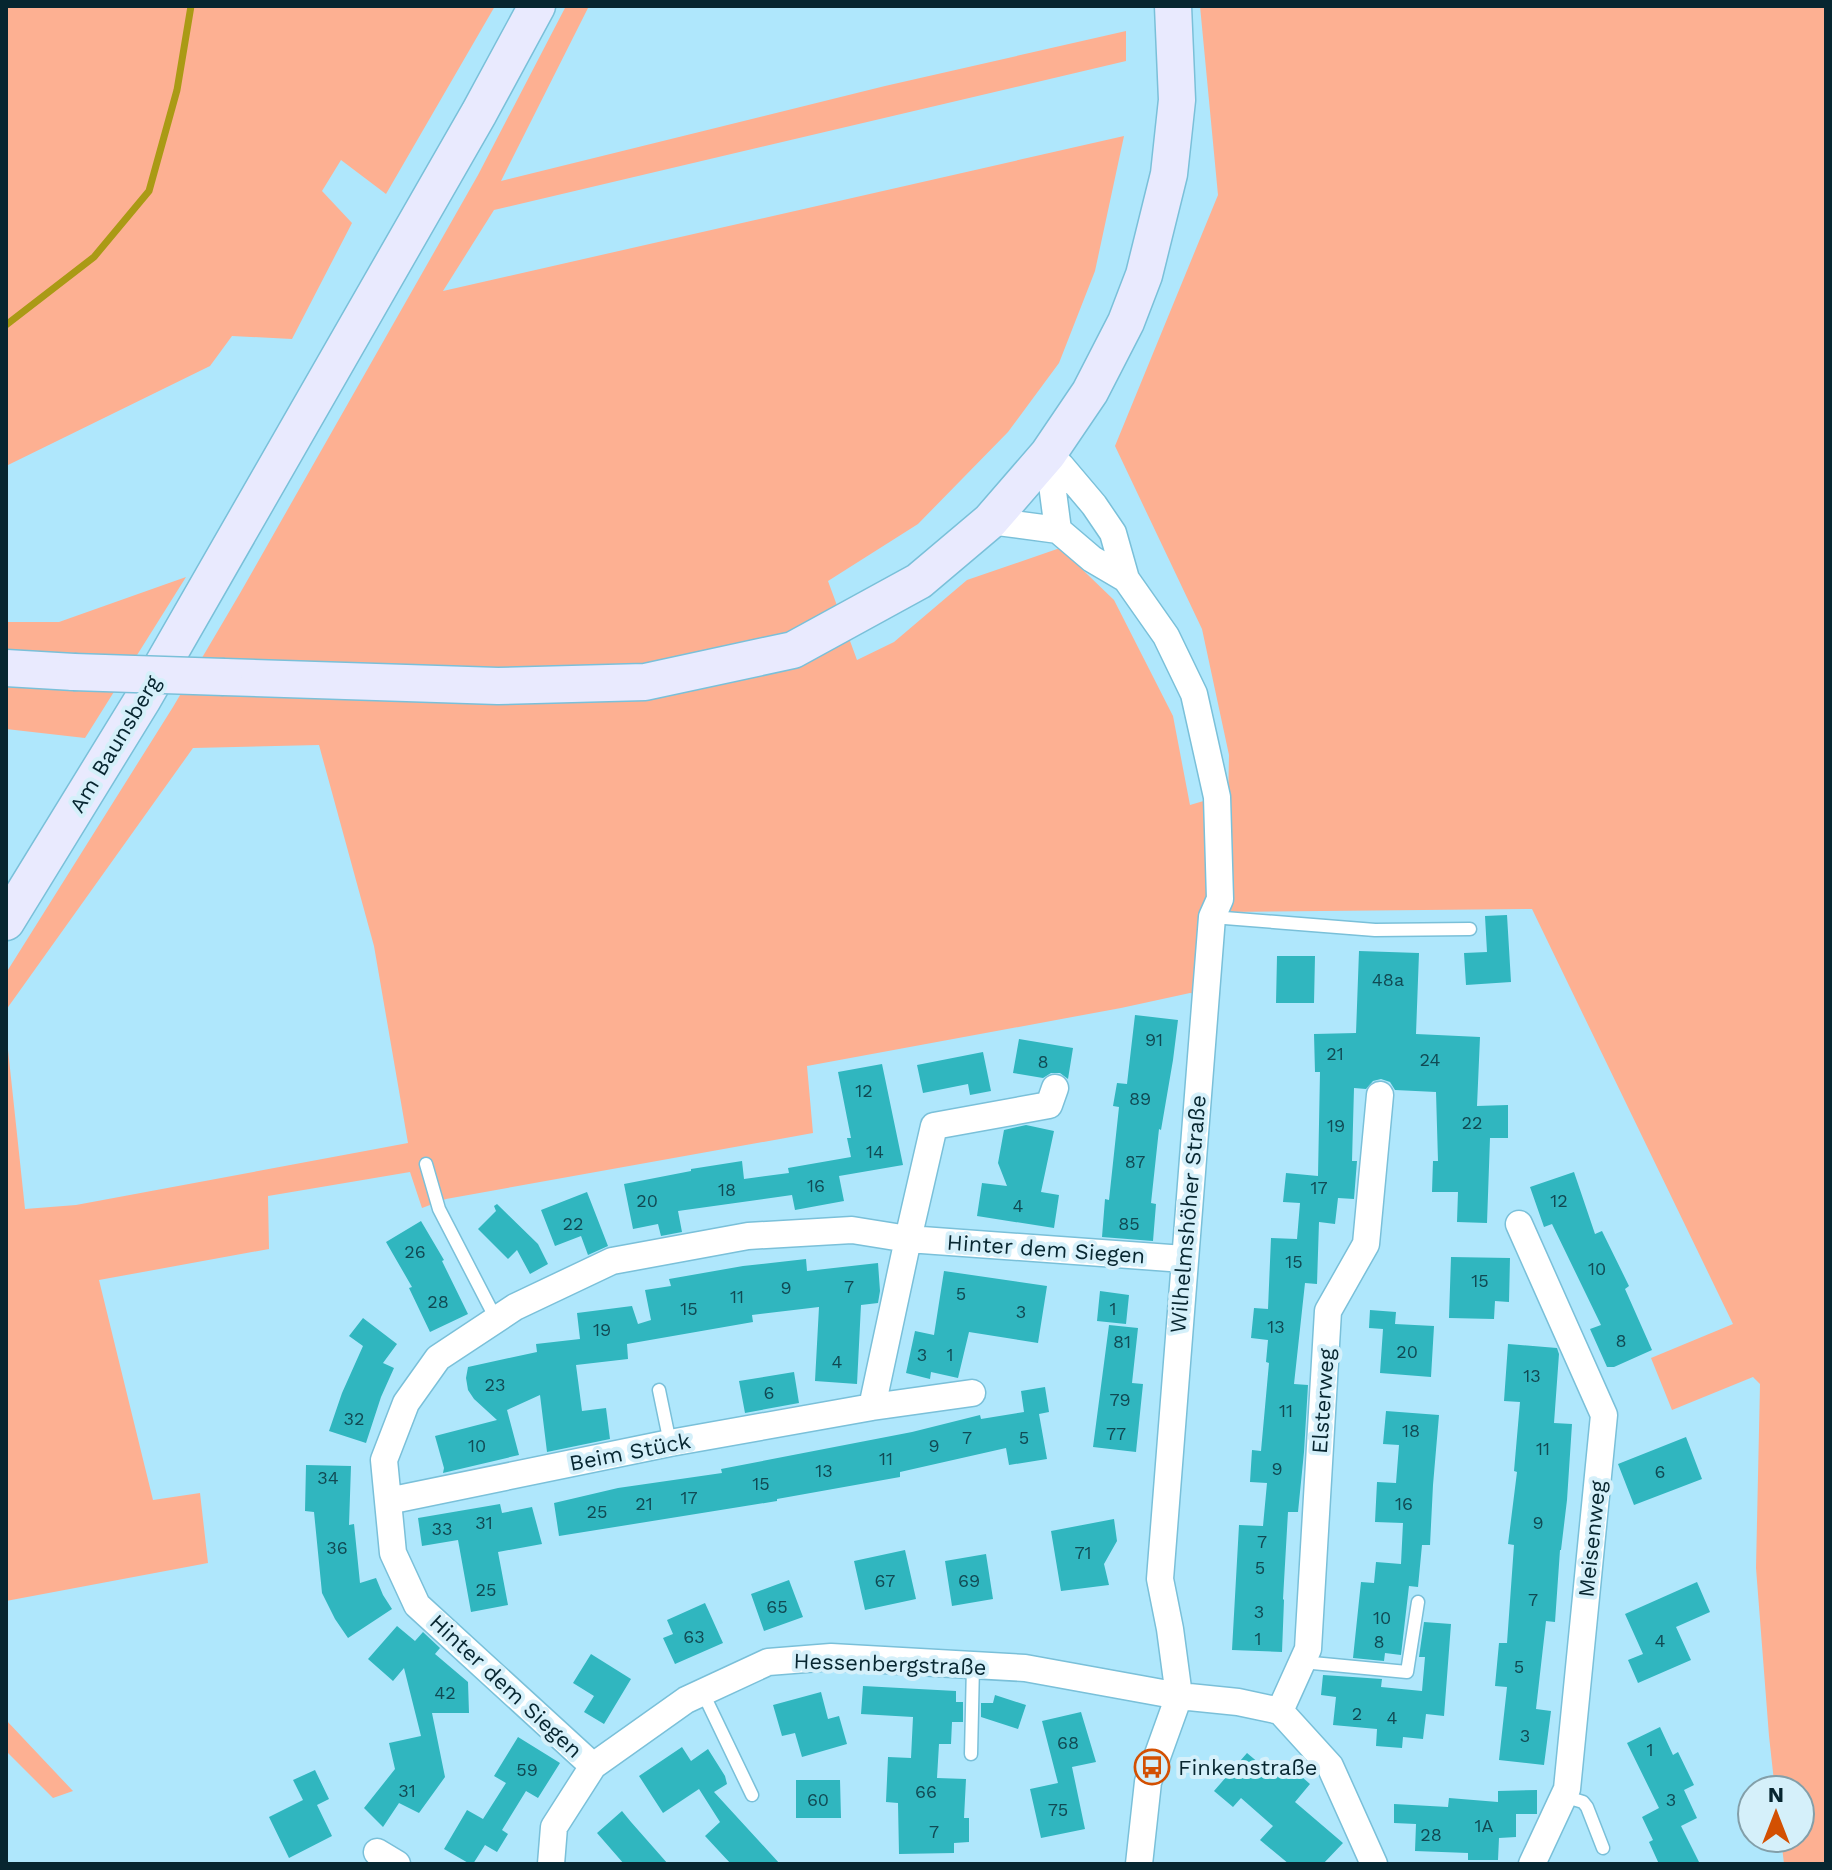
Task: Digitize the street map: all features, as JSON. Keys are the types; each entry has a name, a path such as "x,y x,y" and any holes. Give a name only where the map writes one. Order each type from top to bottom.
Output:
{"street":[{"name":"Am Baunsberg","path":"6,922 143,699 479,113 537,6"},
{"path":"6,668 498,686 645,682 793,650 919,581 990,521 1048,454 1090,392 1126,322 1144,275 1169,174 1177,100 1173,6"},
{"path":"990,521 1058,530 1048,454"},
{"name":"Wilhelmshöher Straße","path":"1048,454 1094,505 1113,533 1126,579 1166,636 1194,694 1217,797 1220,899 1212,917 1160,1579 1179,1696 1148,1782 1139,1864"},
{"name":"Wilhelmshöher Straße","path":"1058,530 1092,559 1126,579"},
{"path":"872,1407 934,1126 1049,1105 1055,1088"},
{"name":"Elsterweg","path":"1280,1711 1308,1649 1328,1311 1366,1244 1380,1095"},
{"name":"Meisenweg","path":"1519,1224 1604,1415 1567,1789 1532,1864"},
{"name":"Hinter dem Siegen","path":"593,1766 417,1605 393,1553 384,1460 406,1403 438,1358 515,1307 612,1261 748,1236 852,1230 908,1239 1184,1259"},
{"name":"Beim Stück","path":"388,1501 670,1443 872,1407 972,1393"},
{"name":"Hessenbergstraße","path":"551,1864 554,1827 593,1766 686,1700 768,1662 831,1657 1025,1668 1179,1696"},
{"path":"1179,1696 1238,1702 1280,1711 1330,1766 1374,1864"}],"lane":[{"path":"1212,917 1375,930 1470,929"},
{"path":"426,1164 439,1209 496,1319"},
{"path":"659,1390 670,1443"},
{"path":"1302,1662 1407,1672 1418,1602"},
{"path":"971,1754 973,1665"},
{"path":"702,1691 752,1795"},
{"path":"1563,1796 1583,1802 1587,1807 1603,1848"}],"shaded area":[{"path":"6,6 495,6 386,194 341,160 322,191 352,223 292,339 232,336 210,366 6,466"},
{"path":"566,6 589,6 501,181 885,86 1126,31 1126,61 494,210 443,291 1124,136 1095,271 1059,363 1008,432 918,524 828,581 857,660 894,642 967,580 1060,548 1114,600 1173,716 1190,805 1217,797 1221,867 1220,997 1190,993 807,1066 813,1133 446,1199 422,1208 410,1172 268,1196 269,1249 99,1280 153,1500 200,1493 208,1563 6,1601 6,1031 25,1209 76,1205 408,1143 374,946 319,745 193,748 6,1010 6,973 173,707 239,595 478,175"},
{"path":"1200,6 1826,6 1826,1864 1784,1864 1783,1854 1816,1854 1816,1774 1773,1774 1756,1568 1760,1384 1753,1377 1672,1410 1651,1358 1733,1324 1532,909 1226,912 1229,755 1202,629 1115,446 1218,195"},
{"path":"186,577 85,738 6,729 6,622 59,622"},
{"path":"6,1720 73,1791 53,1798 6,1751"}],"building":[{"path":"1507,915 1511,982 1466,985 1464,953 1487,952 1485,916"},
{"path":"1359,951 1419,953 1416,1034 1480,1037 1477,1106 1508,1105 1508,1138 1490,1138 1487,1223 1457,1222 1458,1192 1432,1192 1433,1161 1438,1161 1436,1092 1395,1090 1390,1082 1381,1079 1373,1081 1366,1089 1354,1088 1352,1161 1357,1161 1354,1199 1338,1198 1335,1224 1319,1222 1317,1284 1305,1283 1294,1384 1308,1385 1304,1452 1298,1512 1288,1512 1282,1652 1232,1650 1239,1525 1263,1526 1267,1483 1250,1482 1252,1450 1261,1451 1269,1363 1266,1362 1268,1340 1251,1338 1254,1308 1268,1309 1271,1238 1297,1239 1300,1203 1283,1202 1286,1173 1318,1176 1320,1072 1315,1072 1314,1034 1356,1033"},
{"path":"1277,956 1315,956 1314,1003 1276,1003"},
{"path":"1135,1015 1178,1020 1159,1129 1151,1203 1156,1204 1153,1241 1102,1237 1119,1107 1113,1106 1117,1083 1127,1084"},
{"path":"1019,1039 1073,1048 1068,1079 1060,1073 1051,1073 1043,1078 1013,1073"},
{"path":"983,1052 991,1091 970,1095 968,1084 923,1093 917,1065"},
{"path":"882,1064 903,1165 839,1176 844,1201 795,1210 792,1195 678,1211 682,1232 661,1236 658,1224 633,1229 624,1184 742,1161 744,1179 789,1173 788,1168 851,1157 847,1138 851,1138 838,1072"},
{"path":"1026,1125 1054,1131 1041,1192 1059,1195 1054,1228 977,1216 982,1183 1007,1186 998,1163 1004,1130"},
{"path":"1574,1172 1595,1234 1602,1231 1629,1286 1625,1289 1652,1350 1614,1367 1607,1367 1590,1329 1601,1325 1552,1224 1544,1227 1530,1187"},
{"path":"587,1192 608,1246 588,1255 581,1236 555,1246 541,1210"},
{"path":"497,1204 538,1244 548,1264 530,1274 517,1250 508,1259 478,1229 496,1211 494,1206"},
{"path":"421,1221 444,1260 468,1314 430,1332 409,1288 412,1287 386,1242"},
{"path":"1451,1257 1510,1258 1509,1302 1495,1301 1494,1319 1449,1318"},
{"path":"806,1259 807,1271 878,1263 878,1303 861,1305 857,1384 815,1381 819,1307 752,1315 753,1322 627,1344 628,1359 576,1365 582,1411 606,1408 610,1439 547,1452 540,1395 507,1410 519,1455 443,1473 435,1436 497,1420 468,1390 468,1367 537,1352 536,1344 580,1339 577,1313 632,1306 638,1324 651,1320 645,1290 671,1286 669,1279"},
{"path":"944,1271 1047,1286 1038,1343 969,1332 958,1378 931,1372 930,1379 906,1373 915,1331 934,1335"},
{"path":"1100,1291 1129,1295 1126,1324 1097,1321"},
{"path":"1370,1310 1396,1312 1395,1324 1434,1326 1431,1377 1380,1373 1383,1329 1369,1328"},
{"path":"363,1318 397,1344 383,1363 394,1368 366,1443 329,1431 363,1346 349,1336"},
{"path":"1109,1325 1138,1328 1132,1383 1143,1384 1136,1452 1093,1447"},
{"path":"1508,1344 1557,1348 1554,1423 1572,1424 1555,1622 1546,1621 1536,1709 1551,1711 1544,1765 1499,1760 1507,1687 1495,1686 1499,1643 1507,1643 1514,1545 1508,1544 1517,1472 1514,1471 1520,1402 1504,1401"},
{"path":"794,1372 799,1403 745,1413 739,1381"},
{"path":"1045,1387 1049,1412 1039,1414 1047,1459 1009,1465 1006,1448 900,1472 900,1477 777,1501 559,1536 554,1503 618,1488 722,1473 721,1469 912,1432 980,1415 981,1419 1024,1412 1021,1391"},
{"path":"1386,1411 1439,1415 1430,1545 1422,1545 1418,1587 1409,1586 1401,1655 1385,1653 1384,1661 1353,1658 1361,1582 1374,1583 1376,1562 1401,1564 1403,1523 1375,1522 1377,1482 1396,1483 1399,1445 1383,1444"},
{"path":"1686,1437 1702,1479 1634,1505 1618,1464"},
{"path":"306,1465 351,1466 349,1525 354,1524 360,1583 376,1578 392,1609 348,1638 322,1593 314,1512 305,1511"},
{"path":"500,1504 502,1513 532,1507 542,1544 498,1552 508,1605 471,1612 458,1540 422,1546 418,1518"},
{"path":"1114,1519 1117,1541 1104,1564 1109,1585 1061,1591 1051,1531"},
{"path":"905,1550 916,1599 865,1610 854,1561"},
{"path":"986,1554 993,1599 952,1606 945,1561"},
{"path":"789,1580 803,1617 764,1631 751,1594"},
{"path":"1697,1582 1710,1612 1676,1627 1691,1660 1638,1683 1628,1660 1643,1654 1625,1614"},
{"path":"705,1603 723,1643 675,1664 663,1638 673,1634 667,1620"},
{"path":"1424,1622 1451,1624 1444,1716 1426,1714 1423,1739 1403,1737 1402,1748 1376,1746 1377,1729 1333,1725 1336,1697 1321,1695 1323,1675 1382,1679 1381,1687 1422,1691 1425,1657 1419,1657"},
{"path":"397,1626 415,1641 423,1632 440,1648 435,1654 468,1682 469,1713 432,1713 445,1777 419,1813 399,1803 383,1827 364,1808 395,1769 389,1743 421,1736 404,1668 393,1681 368,1659"},
{"path":"591,1654 631,1679 604,1724 584,1712 594,1696 573,1683"},
{"path":"863,1686 956,1691 956,1702 963,1702 963,1722 952,1722 951,1744 939,1744 937,1778 966,1779 964,1818 969,1818 969,1842 954,1843 954,1853 899,1854 898,1803 886,1802 888,1757 911,1758 913,1717 861,1714"},
{"path":"821,1692 828,1719 839,1716 847,1744 802,1757 795,1733 782,1736 773,1705"},
{"path":"995,1695 1026,1705 1018,1729 981,1717 981,1703 993,1703"},
{"path":"1081,1712 1096,1762 1072,1767 1085,1829 1041,1838 1030,1789 1058,1783 1042,1721"},
{"path":"1660,1727 1673,1755 1678,1752 1694,1785 1684,1790 1697,1818 1681,1826 1700,1864 1659,1864 1649,1842 1653,1840 1642,1817 1659,1808 1627,1743"},
{"path":"518,1737 560,1763 538,1798 526,1791 502,1830 508,1834 497,1852 485,1845 470,1864 444,1849 467,1810 483,1819 506,1783 494,1776"},
{"path":"682,1747 691,1761 708,1749 727,1784 714,1792 780,1864 731,1864 705,1836 720,1822 699,1789 663,1813 639,1776"},
{"path":"1247,1753 1266,1769 1271,1763 1287,1777 1294,1770 1310,1784 1295,1802 1343,1843 1323,1864 1289,1864 1260,1840 1273,1826 1241,1798 1233,1807 1214,1791"},
{"path":"315,1770 329,1799 317,1805 332,1836 289,1858 269,1817 303,1800 293,1780"},
{"path":"796,1780 840,1780 841,1818 796,1818"},
{"path":"1537,1790 1537,1814 1516,1814 1516,1837 1499,1838 1498,1860 1468,1860 1468,1853 1415,1851 1416,1824 1394,1823 1394,1804 1448,1807 1449,1798 1498,1802 1498,1791"},
{"path":"622,1811 668,1864 624,1864 597,1833"}],"waterway":[{"path":"6,325 94,257 149,191 177,90 191,6"}],"place":[{"name":"Finkenstraße","path":"1152,1767"}]}
